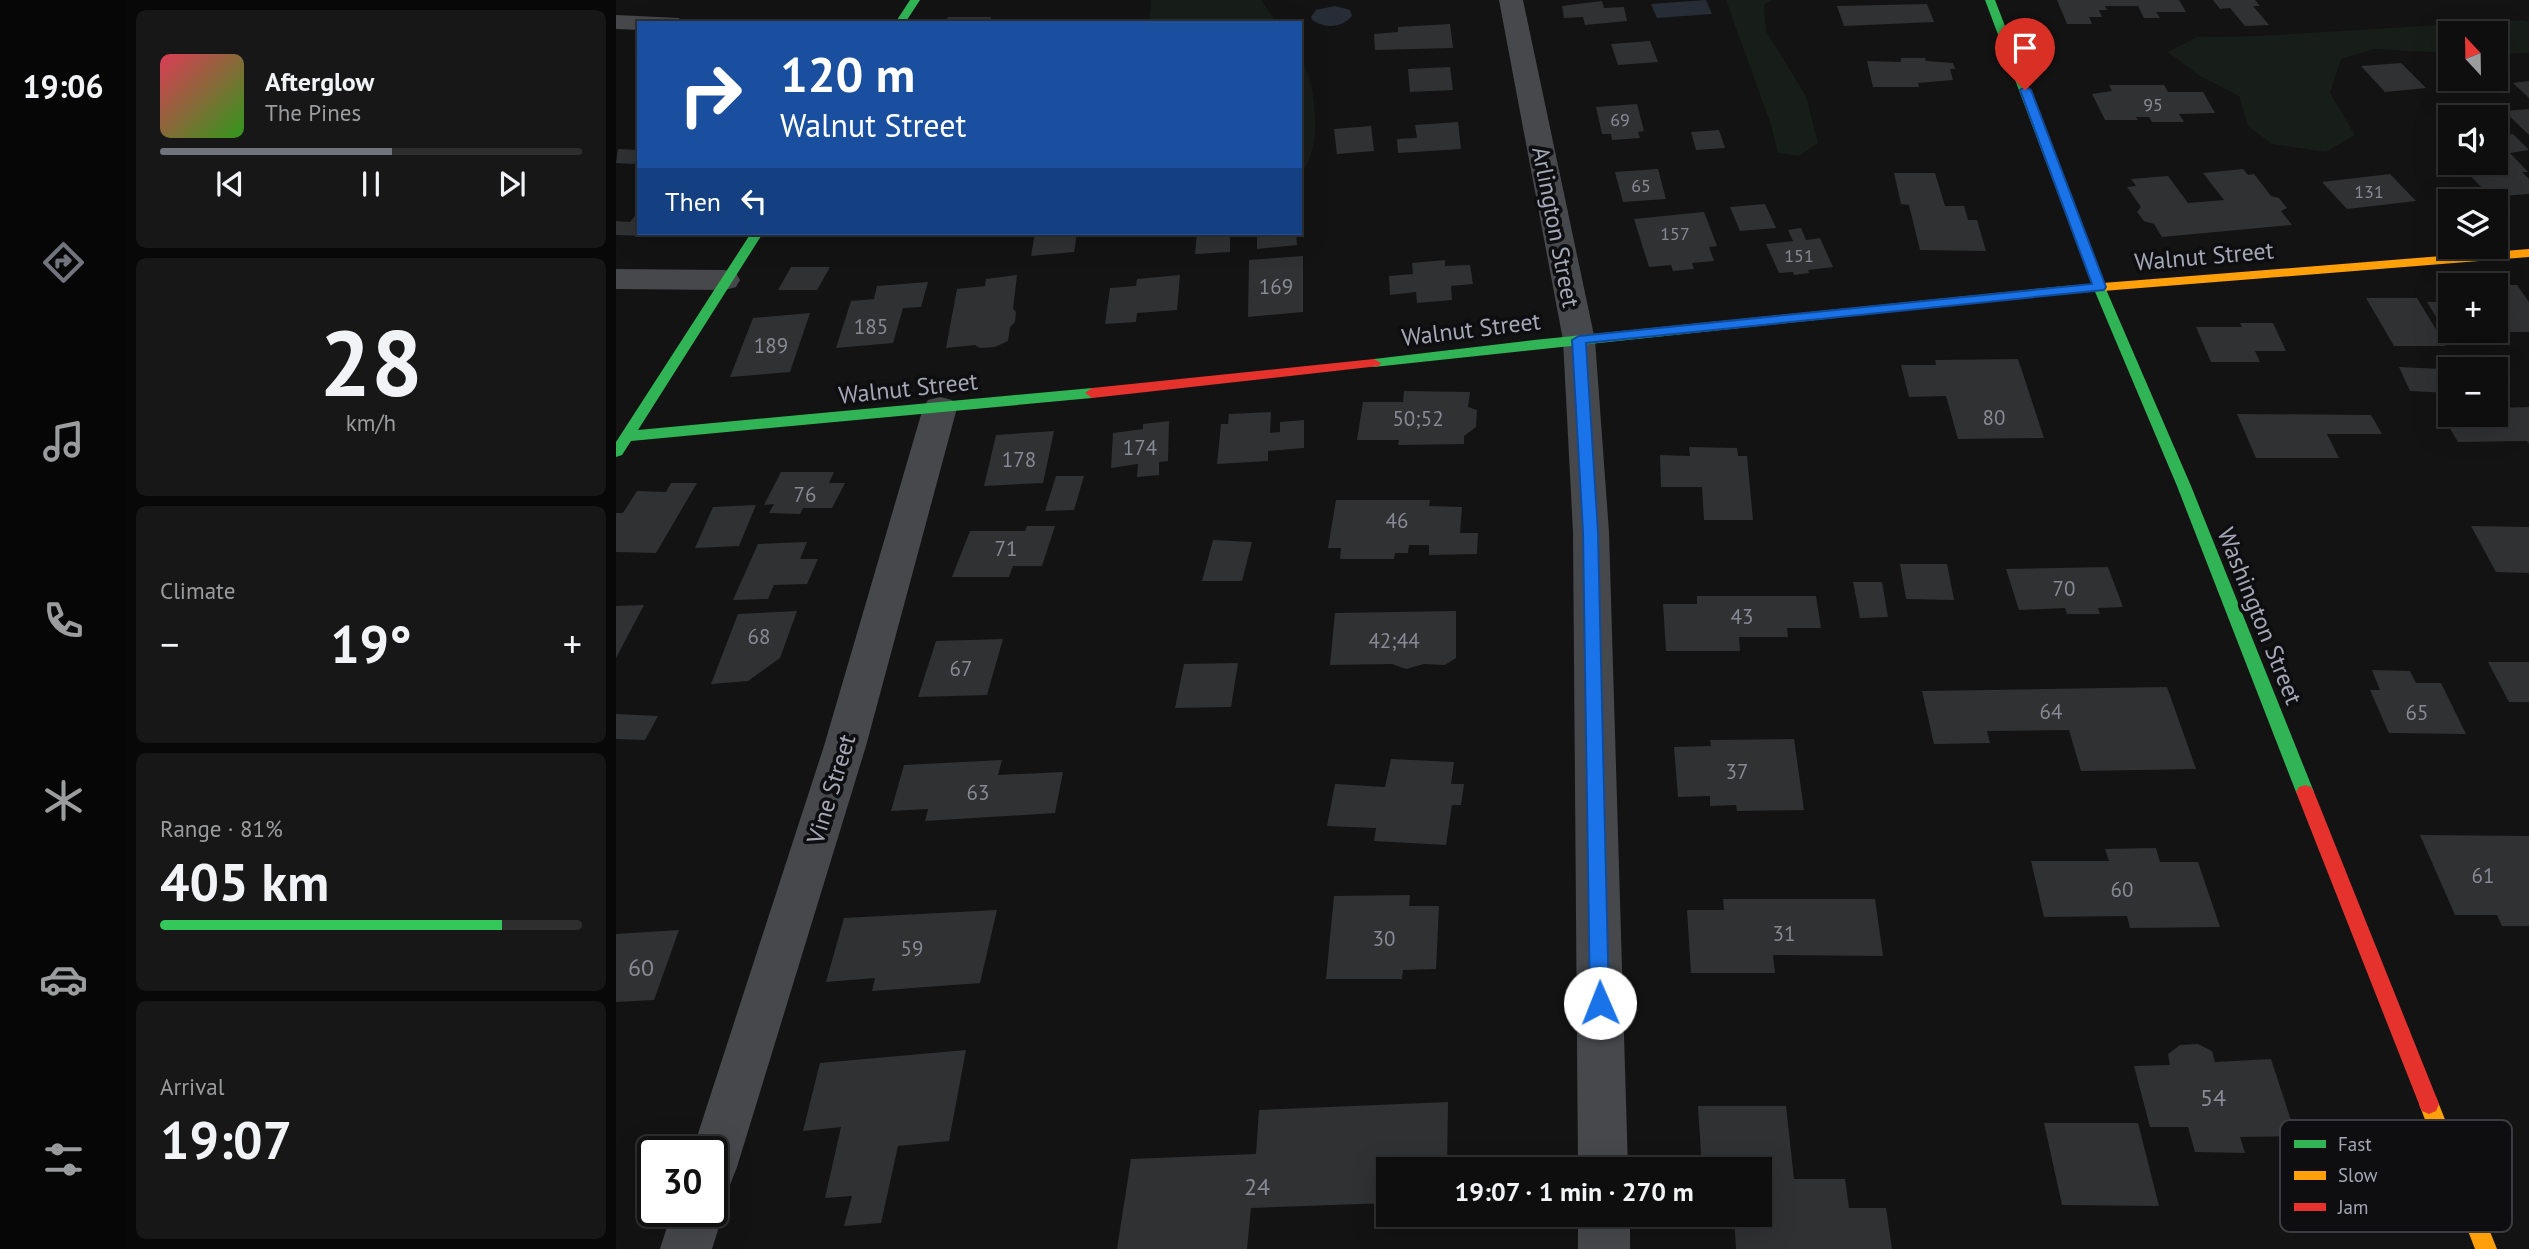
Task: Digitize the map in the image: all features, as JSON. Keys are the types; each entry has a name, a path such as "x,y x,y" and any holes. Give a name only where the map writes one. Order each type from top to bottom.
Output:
{"street":[{"path":"901,21 915,0"},
{"name":"Arlington Street","path":"1511,0 1579,340 1591,532 1603,1157"},
{"name":"Washington Street","path":"1990,0 2099,287 2184,486 2435,1120"},
{"path":"616,22 637,22"},
{"path":"616,454 724,280 756,235"},
{"name":"Walnut Street","path":"629,436 940,408 2099,287 2529,253"},
{"path":"616,279 724,280"},
{"name":"Vine Street","path":"722,1136 845,746 940,408"},
{"path":"687,1249 693,1227"},
{"path":"1604,1227 1604,1249"},
{"name":"Washington Street","path":"2479,1232 2486,1249"}],"shaded area":[{"path":"1151,0 1261,0 1276,21 1149,21"},
{"path":"1706,0 1712,14 1657,18 1651,4"},
{"path":"1726,0 1772,0 1764,5 1766,31 1806,96 1818,143 1799,156 1778,153 1771,125"},
{"path":"1335,6 1350,10 1352,16 1333,26 1312,20 1316,10"},
{"path":"2506,21 2529,22 2529,53 2508,54"},
{"path":"2438,25 2438,52 2374,49 2341,59 2330,93 2355,135 2326,152 2272,144 2248,126 2239,96 2200,76 2168,52 2197,37"},
{"path":"1302,61 1314,99 1315,117 1315,134 1307,163 1302,171"}],"building":[{"path":"2057,0 2179,0 2186,12 2156,12 2160,18 2144,18 2138,6 2105,6 2107,10 2099,10 2102,17 2089,17 2092,24 2067,24"},
{"path":"2213,0 2255,0 2260,6 2253,6 2269,25 2245,26 2230,8 2220,9"},
{"path":"1602,1 1604,8 1624,7 1627,21 1585,25 1583,17 1564,18 1562,6"},
{"path":"1927,4 1934,22 1844,26 1837,6"},
{"path":"948,17 991,17 990,21 946,21"},
{"path":"1450,24 1453,48 1375,50 1374,34 1398,32 1398,27"},
{"path":"1650,41 1658,62 1618,65 1611,44"},
{"path":"1901,58 1925,58 1926,61 1953,63 1955,69 1950,69 1953,80 1918,83 1919,87 1873,87 1867,61 1901,62"},
{"path":"2401,63 2426,88 2385,92 2361,66"},
{"path":"1450,67 1453,90 1410,92 1408,69"},
{"path":"2529,81 2529,98 2513,83"},
{"path":"2109,85 2164,85 2168,92 2203,92 2215,113 2179,114 2184,122 2152,122 2149,117 2136,117 2138,120 2105,120 2092,94 2112,91"},
{"path":"1637,104 1644,131 1638,132 1640,138 1612,140 1611,134 1602,134 1596,107"},
{"path":"2529,109 2529,135 2508,115 2508,111"},
{"path":"1458,122 1461,149 1398,153 1397,139 1417,138 1415,125"},
{"path":"1371,126 1374,151 1337,154 1334,129"},
{"path":"1719,130 1725,148 1696,150 1691,132"},
{"path":"2508,134 2513,134 2529,150 2510,153 2528,172 2522,172 2529,179 2529,194 2508,196 2508,189 2483,189 2470,175 2508,175"},
{"path":"618,149 637,150 637,161 634,164 616,163"},
{"path":"1658,169 1666,199 1623,202 1615,172"},
{"path":"2243,169 2248,175 2254,174 2271,196 2279,198 2287,208 2281,211 2292,225 2162,237 2154,224 2144,221 2137,212 2141,207 2127,187 2136,186 2131,179 2168,176 2188,203 2224,200 2203,173"},
{"path":"1894,173 1935,173 1945,206 1964,206 1968,220 1977,220 1986,251 1920,250 1909,205 1901,204"},
{"path":"2390,174 2416,201 2347,209 2322,182"},
{"path":"1765,204 1776,228 1740,231 1730,207"},
{"path":"1704,212 1717,246 1709,247 1714,261 1692,263 1694,269 1673,271 1671,265 1649,267 1634,219"},
{"path":"637,213 637,235 648,235 647,236 616,235 616,221 630,222"},
{"path":"1801,228 1806,240 1820,238 1833,267 1794,275 1793,272 1779,273 1766,244 1793,241 1788,230"},
{"path":"1035,235 1077,235 1074,252 1031,256"},
{"path":"1197,235 1230,235 1230,252 1195,254"},
{"path":"1257,235 1296,235 1297,245 1257,249"},
{"path":"1303,256 1303,312 1248,317 1249,260"},
{"path":"1445,260 1445,266 1470,265 1473,284 1451,286 1452,300 1417,303 1416,292 1390,295 1389,276 1413,274 1412,263"},
{"path":"791,267 830,267 817,290 778,290"},
{"path":"1017,275 1013,309 1016,312 1015,322 1010,327 1008,341 995,347 980,348 975,345 946,348 957,289 985,286 986,279"},
{"path":"1180,275 1177,310 1137,313 1136,322 1105,324 1110,288 1136,286 1137,279"},
{"path":"928,282 921,307 903,308 893,343 836,348 851,301 874,299 877,286"},
{"path":"2508,285 2517,285 2529,302 2529,332 2508,332"},
{"path":"2366,298 2417,298 2438,333 2438,343 2444,343 2446,346 2394,346"},
{"path":"2427,302 2438,302 2438,320"},
{"path":"810,313 790,372 730,377 753,318"},
{"path":"2240,323 2273,323 2286,351 2255,351 2260,362 2211,362 2196,327 2242,327"},
{"path":"2018,359 2044,438 1958,439 1946,396 1909,397 1901,365 1936,365 1935,360"},
{"path":"2399,367 2438,369 2438,392 2410,391"},
{"path":"1404,391 1470,392 1468,407 1477,410 1476,427 1464,436 1464,444 1398,445 1399,440 1357,440 1363,402 1403,402"},
{"path":"2529,407 2529,444 2527,441 2458,442 2449,427 2508,427 2508,408"},
{"path":"1271,412 1270,433 1280,432 1280,422 1304,420 1304,448 1268,451 1268,461 1217,464 1221,424 1228,424 1229,414"},
{"path":"2237,414 2371,415 2382,434 2327,434 2339,458 2256,458"},
{"path":"1169,421 1168,461 1159,462 1159,475 1137,477 1138,464 1111,468 1113,433 1143,429 1143,424"},
{"path":"1054,431 1043,483 984,486 996,435"},
{"path":"1689,447 1737,448 1738,456 1747,456 1753,520 1704,520 1702,487 1661,487 1660,455 1690,456"},
{"path":"781,472 834,472 829,483 845,483 832,508 803,508 800,514 769,513 774,504 764,505"},
{"path":"1056,476 1084,476 1074,510 1045,511"},
{"path":"671,483 697,483 656,553 616,552 616,513 623,513 637,491 666,492"},
{"path":"1336,500 1430,500 1429,506 1462,507 1460,533 1478,533 1477,554 1429,555 1429,545 1409,545 1408,553 1395,553 1394,559 1340,559 1341,548 1328,548"},
{"path":"756,505 739,546 695,548 713,507"},
{"path":"1027,526 1055,526 1042,566 1013,566 1009,577 952,577 970,531 1025,531"},
{"path":"2471,526 2529,527 2529,573 2496,572"},
{"path":"1213,540 1252,542 1242,581 1202,581"},
{"path":"807,542 800,559 818,559 807,584 774,585 768,599 733,600 758,544"},
{"path":"1900,564 1947,564 1954,600 1906,599"},
{"path":"2108,567 2123,607 2098,608 2100,614 2067,614 2065,608 2019,610 2006,569"},
{"path":"1853,582 1882,582 1888,617 1860,618"},
{"path":"1697,596 1816,596 1821,628 1787,628 1788,637 1739,637 1740,651 1666,651 1663,604 1697,604"},
{"path":"644,605 616,658 616,606"},
{"path":"797,611 780,658 748,681 711,684 738,614"},
{"path":"1456,611 1456,658 1445,665 1424,664 1406,669 1392,664 1330,665 1335,613"},
{"path":"1003,639 987,695 918,697 936,641"},
{"path":"2488,662 2529,662 2529,702 2509,702"},
{"path":"1238,663 1231,707 1175,708 1184,664"},
{"path":"2372,670 2410,671 2416,683 2441,683 2466,734 2389,733 2370,690 2380,690"},
{"path":"2167,687 2196,769 2081,771 2069,730 1987,731 1990,743 1934,744 1922,691"},
{"path":"616,714 658,716 645,740 616,739"},
{"path":"1794,739 1804,810 1737,811 1736,805 1710,806 1710,796 1678,797 1674,747 1711,746 1710,740"},
{"path":"1391,759 1454,762 1451,784 1464,784 1461,805 1452,805 1446,845 1374,841 1376,828 1327,826 1335,784 1385,787"},
{"path":"1002,760 998,775 1063,772 1055,813 925,821 928,809 891,811 904,765"},
{"path":"2420,835 2529,836 2529,926 2502,926 2497,915 2455,915"},
{"path":"2156,848 2160,862 2198,862 2220,927 2130,928 2127,916 2044,917 2031,861 2109,861 2105,849"},
{"path":"1410,895 1409,906 1439,906 1436,969 1403,970 1402,979 1326,979 1334,896"},
{"path":"1723,899 1875,899 1883,956 1773,955 1775,973 1691,973 1687,910 1724,910"},
{"path":"997,910 980,983 872,991 875,978 826,982 844,918"},
{"path":"679,930 654,1000 616,1002 616,934"},
{"path":"2198,1044 2212,1051 2215,1062 2271,1059 2291,1120 2280,1120 2280,1136 2240,1137 2245,1153 2195,1152 2188,1127 2150,1127 2134,1066 2170,1065 2168,1054 2180,1045"},
{"path":"966,1050 949,1141 898,1146 881,1223 844,1226 852,1196 825,1198 841,1127 803,1131 820,1063"},
{"path":"1448,1102 1447,1157 1376,1157 1376,1203 1251,1208 1247,1249 1117,1249 1131,1159 1256,1154 1259,1110"},
{"path":"1698,1106 1786,1106 1794,1179 1845,1179 1849,1208 1886,1208 1892,1249 1736,1249 1735,1227 1772,1227 1772,1157 1701,1157"},
{"path":"2044,1123 2138,1123 2159,1206 2062,1205"}],"traffic: fast":[{"path":"901,21 915,0"},
{"path":"1990,0 2099,287 2184,486 2305,792"},
{"path":"617,452 756,235"},
{"path":"1374,363 2065,290"},
{"path":"629,436 1092,393"}],"traffic: slow":[{"path":"2065,290 2529,253"},
{"path":"2429,1104 2435,1120"},
{"path":"2479,1232 2486,1249"}],"traffic: jam":[{"path":"1092,393 1374,363"},
{"path":"2305,792 2429,1104"}],"route":[{"path":"1600,1003 1591,532 1579,340 2099,287 2025,90"}]}
